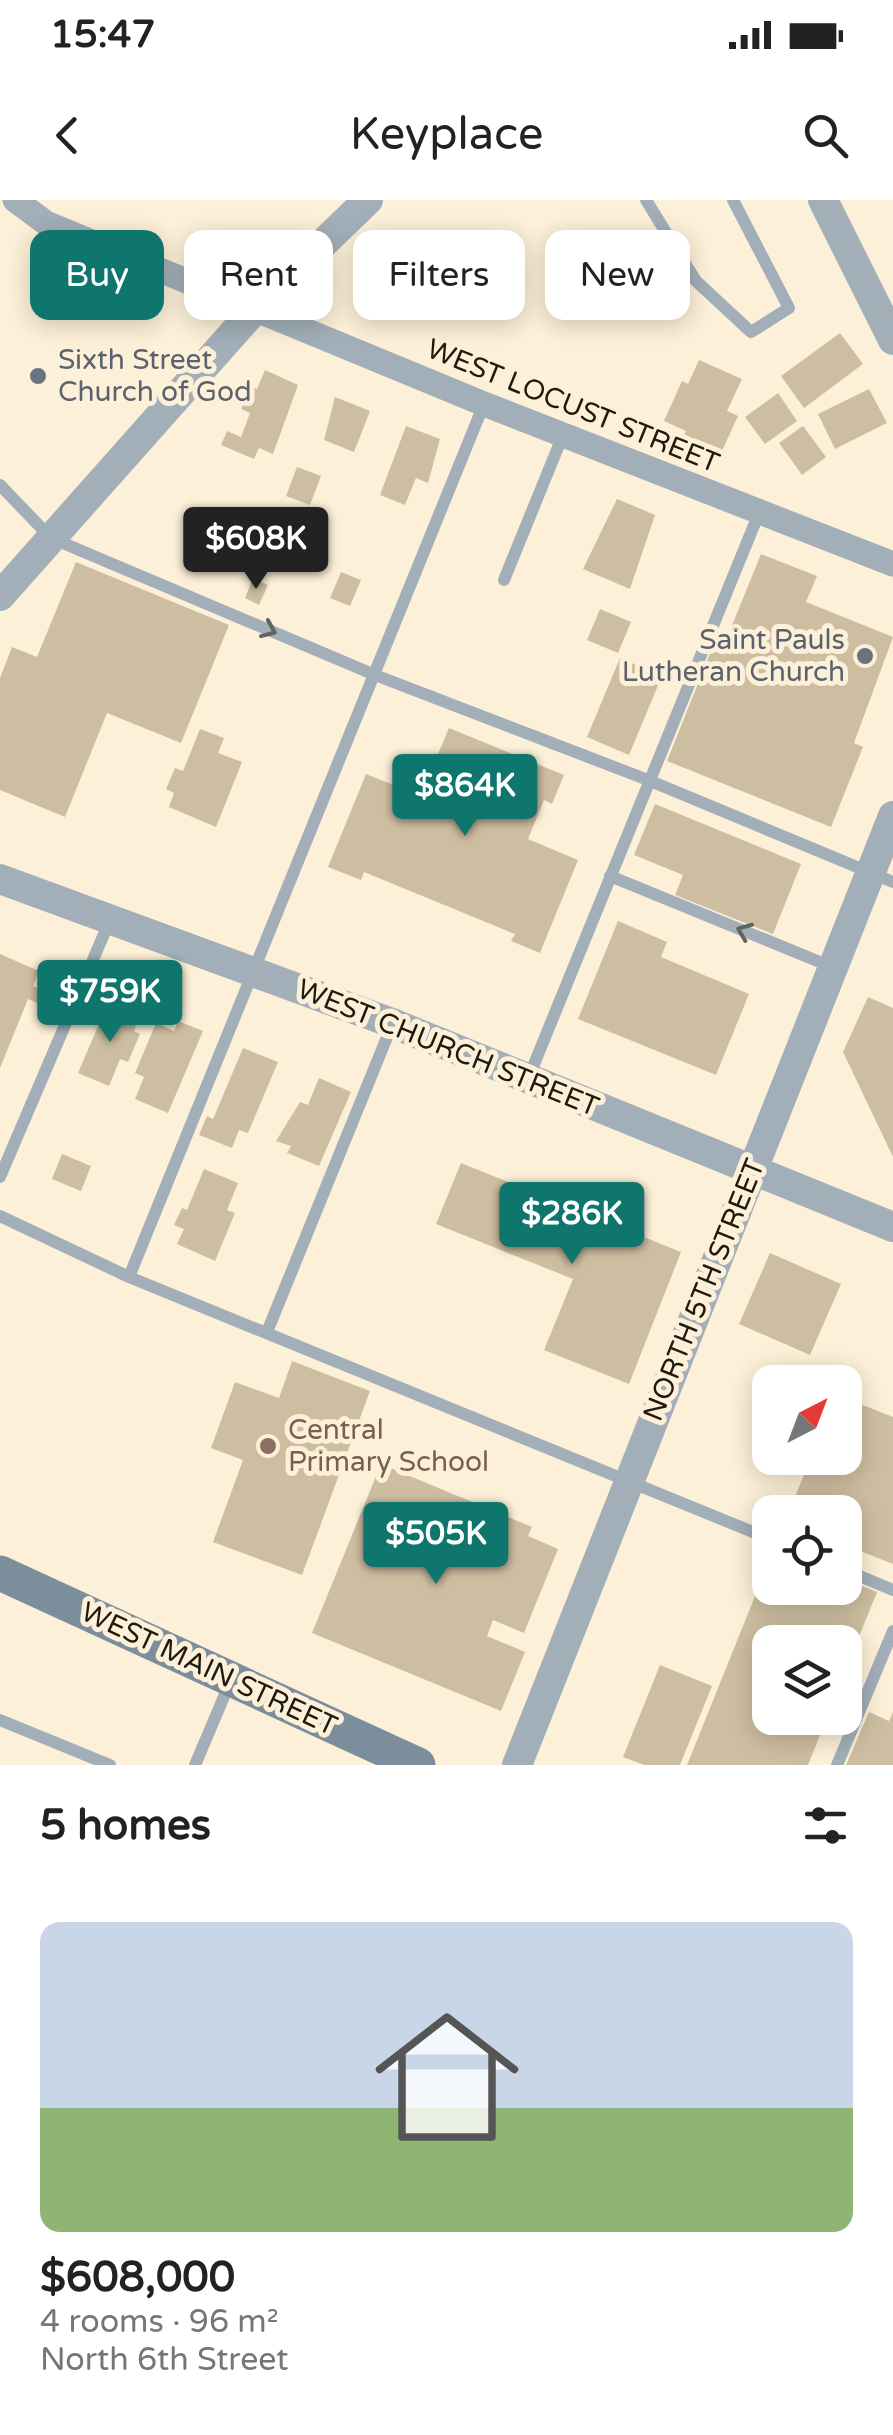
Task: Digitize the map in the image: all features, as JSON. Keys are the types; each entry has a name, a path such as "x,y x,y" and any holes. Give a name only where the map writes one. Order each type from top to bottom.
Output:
{"main road":[{"name":"WEST MAIN STREET","path":"0,1573 418,1765"}],"street":[{"name":"WEST LOCUST STREET","path":"15,200 46,222 184,279"},
{"path":"333,234 368,200"},
{"path":"823,200 892,337"},
{"path":"0,596 245,320"},
{"name":"WEST LOCUST STREET","path":"282,320 893,564"},
{"name":"NORTH 5TH STREET","path":"518,1765 834,968 882,878 893,816"},
{"name":"WEST CHURCH STREET","path":"0,879 392,1023 893,1227"}],"lane":[{"path":"646,200 696,281 752,332 789,308 733,200"},
{"path":"129,1277 484,404"},
{"path":"504,580 562,435"},
{"path":"0,485 51,538 375,675 648,780 882,878"},
{"path":"528,1079 759,513"},
{"path":"610,876 834,968"},
{"path":"0,1177 111,918"},
{"path":"267,1332 392,1023"},
{"path":"0,1216 129,1277 752,1533"},
{"path":"862,1577 893,1590"},
{"path":"838,1765 893,1631"},
{"path":"195,1765 232,1680"},
{"path":"0,1720 110,1765"}],"building":[{"path":"840,333 863,364 804,408 781,376"},
{"path":"699,360 742,379 727,411 738,416 720,455 683,438 686,431 664,421 682,381 688,384"},
{"path":"265,370 298,385 273,454 259,448 254,459 221,445 227,431 241,437 250,413 241,409 250,386 257,389"},
{"path":"869,389 887,423 835,449 818,414"},
{"path":"778,393 797,421 765,444 745,417"},
{"path":"335,397 370,411 354,452 324,440"},
{"path":"406,426 440,439 428,483 416,478 405,505 380,495"},
{"path":"803,426 826,457 802,475 779,443"},
{"path":"297,467 321,476 310,505 286,496"},
{"path":"617,499 655,515 630,589 583,569"},
{"path":"761,554 817,576 806,602 893,637 854,743 863,747 831,827 667,761 713,646 722,650"},
{"path":"76,562 229,625 181,743 107,713 65,817 0,790 0,678 12,647 37,657"},
{"path":"341,572 361,580 350,606 330,598"},
{"path":"253,579 268,585 259,605 245,598"},
{"path":"600,609 631,622 618,653 587,640"},
{"path":"620,658 662,676 629,755 587,737"},
{"path":"449,728 564,775 552,804 544,800 528,839 578,860 540,953 511,941 515,934 364,872 361,880 328,867 366,774 429,799 446,758 438,754"},
{"path":"200,729 224,738 218,753 242,762 216,827 169,807 174,793 166,789 175,768 183,771"},
{"path":"655,804 801,864 773,934 675,895 683,875 634,855"},
{"path":"618,921 667,942 661,957 749,994 716,1075 578,1019"},
{"path":"0,954 39,971 33,986 49,993 44,1006 28,999 0,1068"},
{"path":"868,997 893,1008 893,1157 843,1052"},
{"path":"108,1003 139,1017 134,1031 140,1034 128,1062 120,1059 109,1086 78,1073"},
{"path":"178,1021 203,1031 168,1113 135,1099 144,1077 135,1073 156,1023 174,1031"},
{"path":"243,1048 278,1062 248,1133 239,1130 232,1148 199,1135 207,1116 213,1119"},
{"path":"319,1078 351,1092 319,1166 287,1153 291,1146 276,1141 300,1102 308,1105"},
{"path":"62,1154 91,1166 81,1191 52,1179"},
{"path":"461,1163 681,1252 629,1384 544,1350 573,1279 436,1224"},
{"path":"204,1169 238,1183 227,1210 235,1213 215,1261 177,1244 184,1229 174,1225 182,1208 187,1210"},
{"path":"770,1253 841,1284 810,1355 739,1324"},
{"path":"292,1361 370,1391 302,1575 213,1542 243,1460 211,1448 235,1382 279,1398"},
{"path":"862,1405 893,1417 893,1564 862,1552 862,1495 796,1495 804,1475 862,1475"},
{"path":"381,1464 532,1527 528,1536 558,1549 524,1633 493,1620 487,1636 525,1652 501,1711 312,1633"},
{"path":"862,1586 877,1592 862,1629 862,1625 752,1625 752,1735 820,1735 808,1765 687,1765 752,1604 862,1605"},
{"path":"660,1665 712,1686 680,1765 644,1765 623,1757"},
{"path":"869,1712 889,1721 893,1712 893,1765 846,1765"}],"place":[{"name":"Sixth Street Church of God","path":"38,376"},
{"name":"Saint Pauls Lutheran Church","path":"865,656"},
{"name":"Central Primary School","path":"268,1446"}]}
